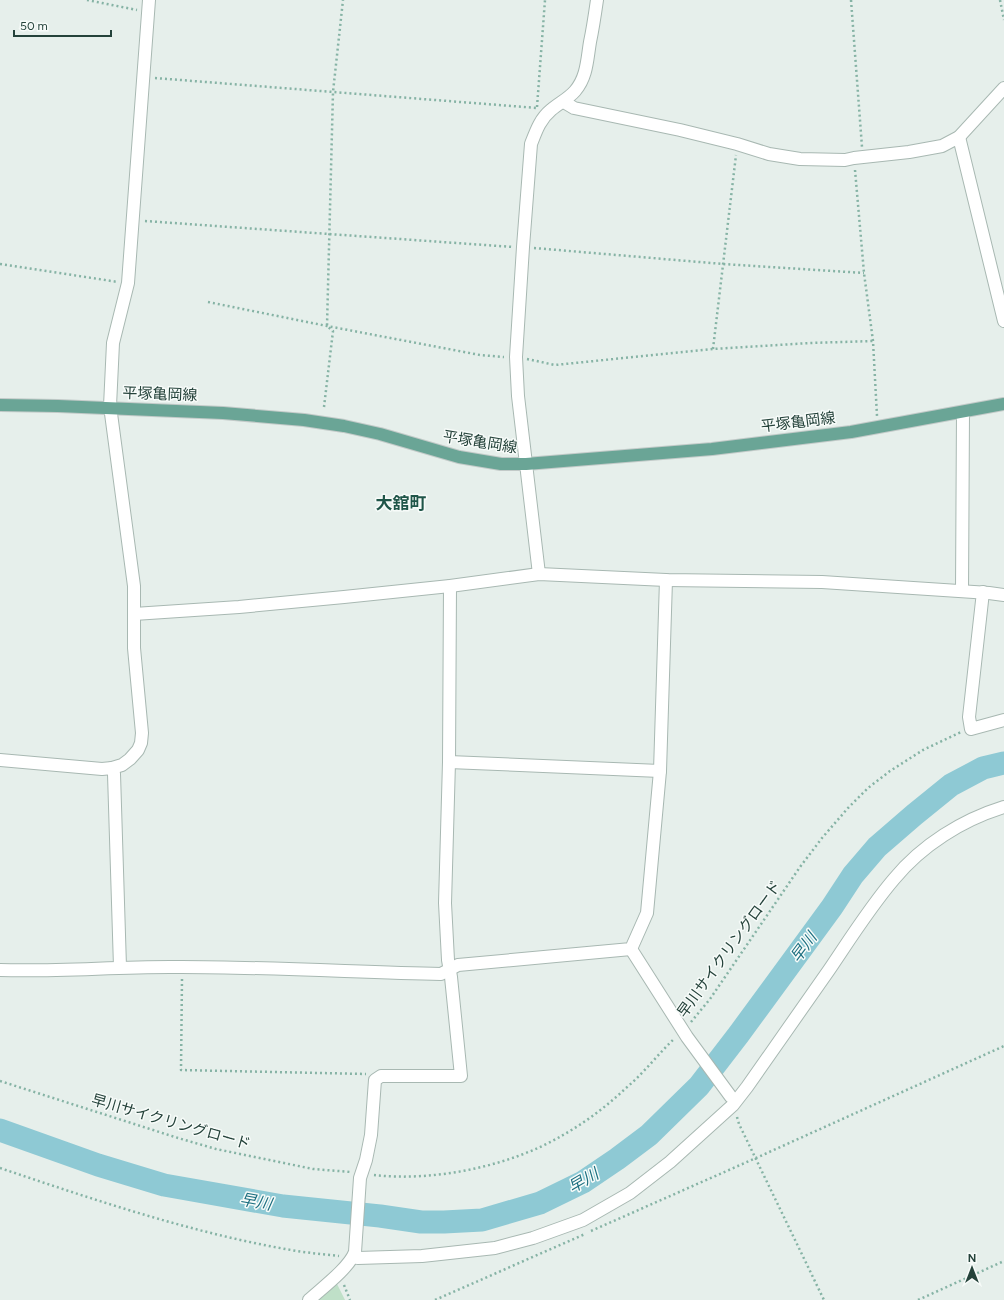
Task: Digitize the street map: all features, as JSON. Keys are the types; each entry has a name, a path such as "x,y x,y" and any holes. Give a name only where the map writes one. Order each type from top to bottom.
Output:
{"main road":[{"name":"平塚亀岡線","path":"0,405 223,413 304,420 344,426 380,434 460,457 501,464 526,464 712,450 878,427 1004,404"}],"street":[{"path":"539,574 518,396 516,357 531,144 541,111 552,109 564,102 575,92 583,80 588,63 597,0"},
{"path":"0,760 102,769 112,768 122,765 130,759 138,750 141,743 142,733 134,648 134,586 110,408 113,343 128,283 148,6"},
{"path":"564,102 574,108 680,130 737,144 769,154 800,159 844,160 858,157 909,152 942,146 959,137 1004,88"},
{"path":"959,137 1004,321"},
{"path":"962,591 963,412"},
{"path":"134,614 239,607 450,586 539,574 666,580 822,582 983,592 1004,595"},
{"path":"630,949 647,913 660,772 666,580"},
{"path":"309,1300 341,1270 354,1255 361,1176 371,1135 375,1080 381,1076 460,1076 451,977 449,970 445,903 450,586"},
{"path":"983,592 969,717 971,729 1004,720"},
{"path":"448,762 660,772"},
{"path":"112,768 114,774 120,967"},
{"path":"354,1255 358,1258 422,1256 495,1248 533,1238 583,1220 636,1189 670,1162 747,1087 871,908 894,878 932,843 950,831 992,811 1004,807"},
{"path":"630,949 685,1034 732,1101"},
{"path":"0,970 35,972 120,967 182,967 441,974 458,965 630,949"}],"path":[{"path":"87,0 148,6"},
{"path":"324,407 333,331 328,326 332,92 343,0"},
{"path":"142,77 541,111 545,0"},
{"path":"851,0 864,273 873,341 878,427"},
{"path":"1000,0 1004,20"},
{"path":"713,349 737,144"},
{"path":"132,220 523,247 723,264 864,273"},
{"path":"0,264 128,283"},
{"path":"208,302 480,355 516,357 555,365 713,349 873,341"},
{"name":"早川サイクリングロード","path":"0,1081 216,1149 313,1169 361,1176 422,1176 463,1170 495,1163 524,1153 563,1135 589,1119 627,1088 685,1034 818,844 848,808 868,788 923,750 952,736 971,729"},
{"path":"182,967 181,1070 372,1074 381,1076"},
{"path":"435,1300 1004,1046"},
{"path":"732,1101 739,1124 824,1300"},
{"path":"0,1168 117,1206 209,1232 292,1250 354,1255"},
{"path":"918,1300 1004,1261"}],"green space":[{"path":"336,1282 345,1300 314,1300"}],"waterway":[{"name":"早川","path":"0,1130 98,1165 164,1185 283,1206 380,1216 421,1222 444,1222 482,1220 540,1203 583,1182 617,1159 649,1135 699,1086 832,907 853,875 877,847 951,785 983,768 1004,763"}],"district":[{"name":"大舘町","path":"401,503"}]}
